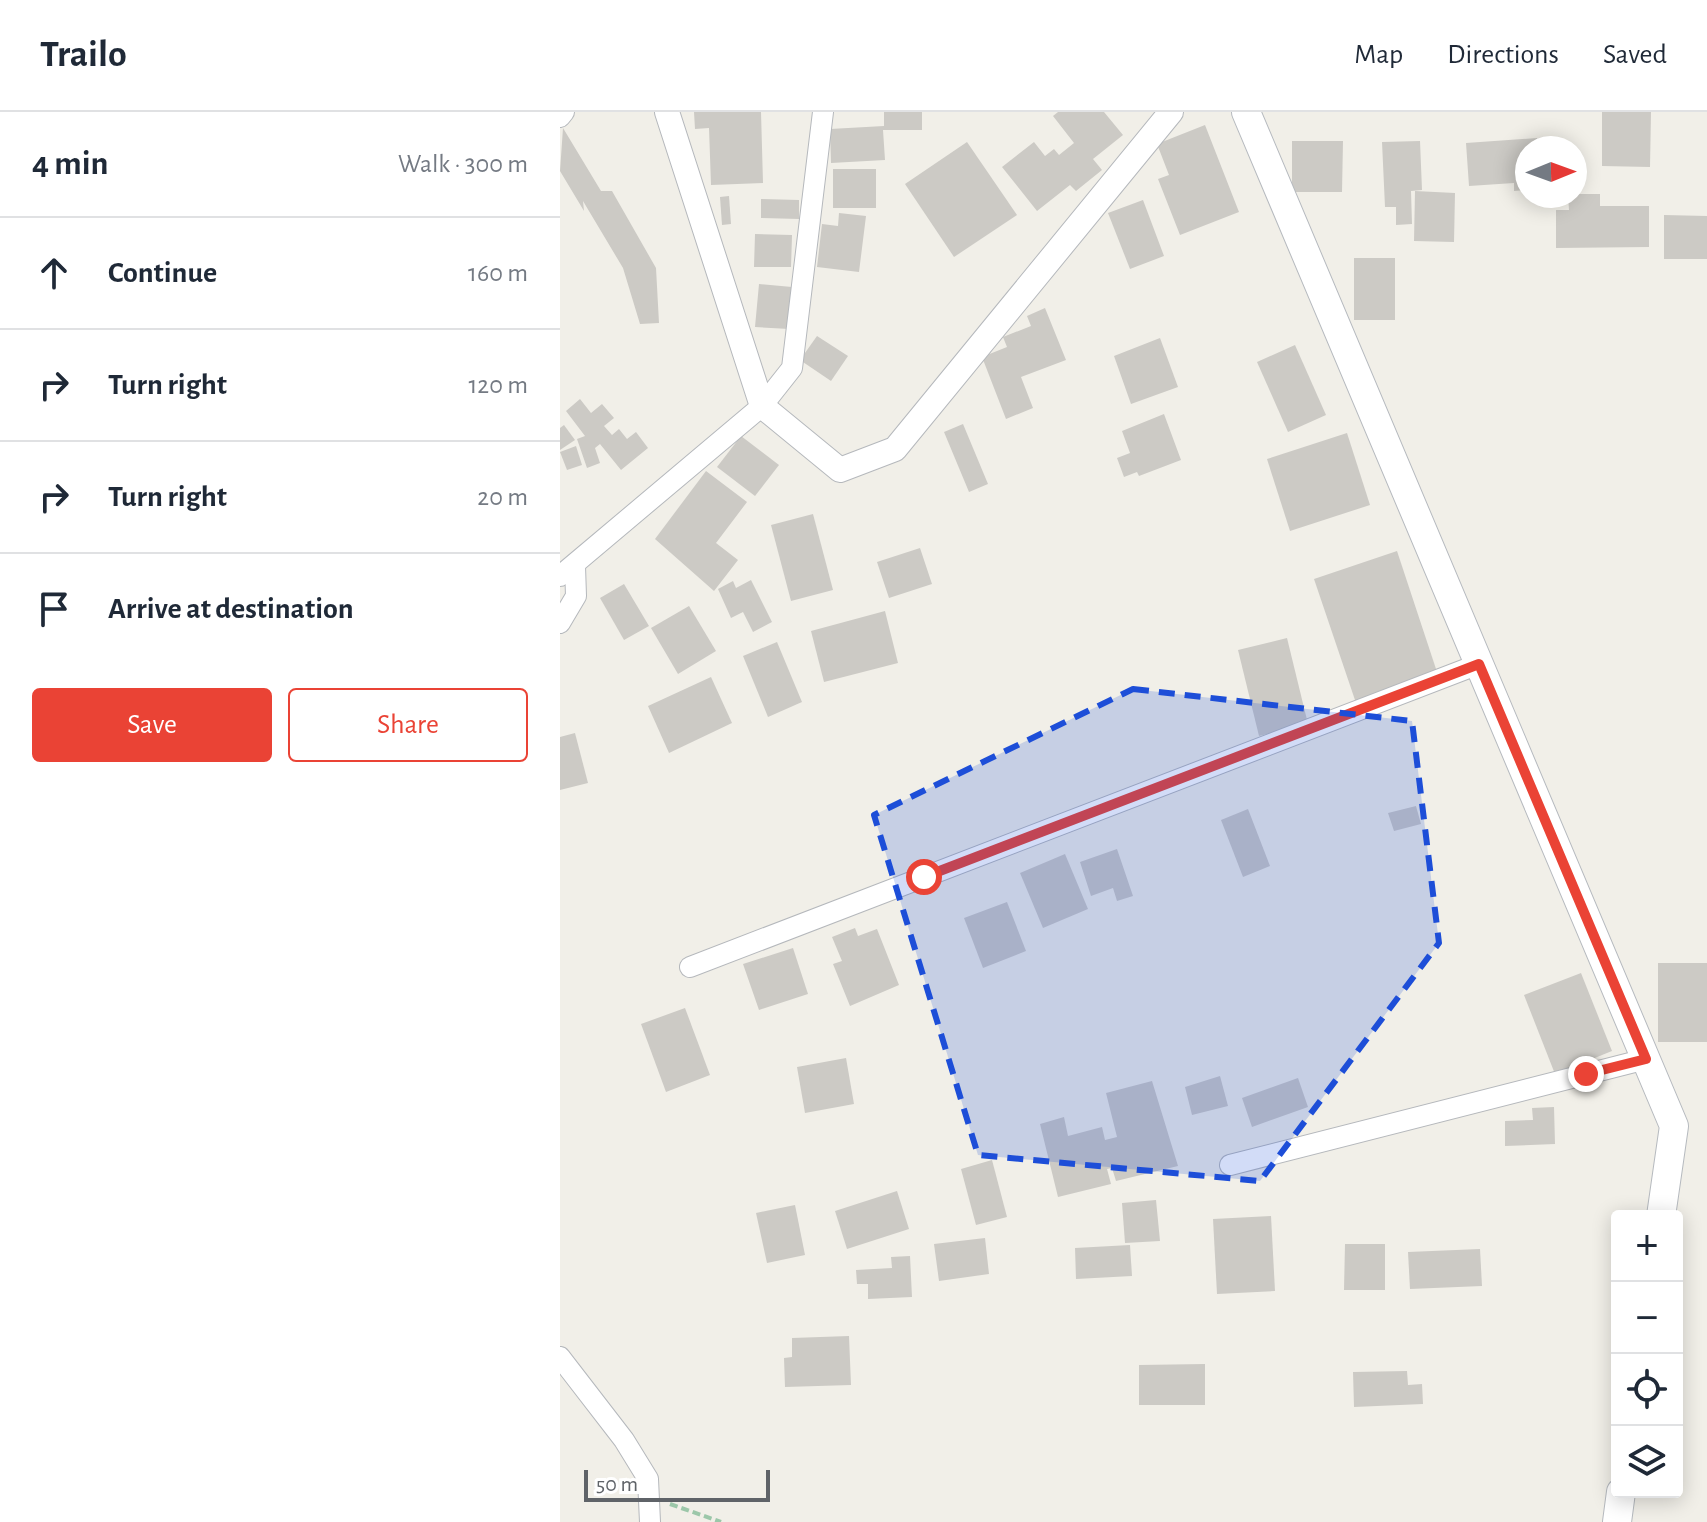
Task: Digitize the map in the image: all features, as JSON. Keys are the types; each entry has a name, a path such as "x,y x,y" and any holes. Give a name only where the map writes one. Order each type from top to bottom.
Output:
{"main road":[{"path":"1246,112 1674,1126 1662,1210"},
{"path":"1617,1522 1620,1498"}],"street":[{"path":"560,117 564,112"},
{"path":"667,112 762,406 840,470 895,449 1171,112"},
{"path":"560,623 576,596 568,571 762,406 792,368 823,112"},
{"path":"690,967 1479,664"},
{"path":"1230,1165 1646,1059"},
{"path":"560,1357 624,1440 648,1479 650,1522"}],"path":[{"path":"649,1496 721,1522"}],"highlighted area":[{"path":"1133,689 1412,721 1439,943 1260,1181 978,1155 874,815"}],"building":[{"path":"694,112 761,112 763,183 711,185 709,128 695,129"},
{"path":"884,112 922,112 922,130 883,130 885,160 831,163 830,129 884,126"},
{"path":"1058,112 1104,112 1123,135 1093,159 1102,170 1076,191 1070,185 1037,211 1002,167 1034,142 1045,156 1054,149 1059,155 1074,143 1053,116"},
{"path":"1602,112 1651,112 1650,167 1602,166"},
{"path":"1205,125 1239,212 1180,235 1158,179 1169,175 1157,144"},
{"path":"563,128 601,191 612,191 656,268 659,323 640,324 623,268 583,201 584,211 560,171"},
{"path":"1515,140 1515,191 1514,183 1469,186 1466,143"},
{"path":"1292,141 1343,141 1342,192 1292,192"},
{"path":"1420,141 1422,190 1411,191 1412,224 1396,225 1396,207 1385,207 1382,142"},
{"path":"967,142 1017,215 954,257 905,184"},
{"path":"833,169 876,169 876,208 833,208"},
{"path":"1415,191 1455,193 1454,242 1414,241"},
{"path":"1587,194 1600,194 1600,206 1649,206 1649,247 1556,248 1556,210 1587,208"},
{"path":"729,196 731,224 722,225 720,197"},
{"path":"761,199 799,200 799,219 761,218"},
{"path":"1143,200 1164,256 1130,269 1108,213"},
{"path":"839,213 866,216 859,272 817,267 822,224 838,226"},
{"path":"1664,215 1707,216 1707,259 1664,259"},
{"path":"755,234 792,235 791,267 754,267"},
{"path":"1354,258 1395,258 1395,320 1354,320"},
{"path":"759,284 792,287 789,329 755,327"},
{"path":"1045,308 1066,360 1021,377 1033,408 1006,419 982,357 1007,347 1003,337 1031,326 1027,316"},
{"path":"817,336 848,356 831,381 800,360"},
{"path":"1160,338 1178,387 1131,404 1114,356"},
{"path":"1295,345 1326,415 1288,432 1257,362"},
{"path":"580,399 591,413 602,404 614,418 604,426 612,435 619,429 627,439 636,432 648,448 621,470 600,444 595,448 600,463 587,468 577,439 585,436 566,411"},
{"path":"1164,414 1181,460 1139,476 1137,472 1124,477 1117,458 1130,453 1122,431"},
{"path":"963,424 988,484 969,492 944,432"},
{"path":"564,425 575,440 560,450 560,428"},
{"path":"1347,433 1370,505 1290,531 1267,459"},
{"path":"741,436 779,465 755,496 717,467"},
{"path":"576,446 582,465 567,470 560,452"},
{"path":"706,471 747,502 716,543 738,560 714,591 655,539"},
{"path":"813,514 833,590 791,601 771,525"},
{"path":"920,548 932,584 889,598 877,562"},
{"path":"1397,551 1438,675 1356,703 1314,579"},
{"path":"751,580 772,622 753,632 743,612 731,618 718,589 733,581 736,588"},
{"path":"624,584 649,626 624,640 600,598"},
{"path":"689,606 716,651 678,674 651,628"},
{"path":"885,611 898,663 824,682 811,631"},
{"path":"1287,638 1308,724 1259,736 1238,650"},
{"path":"777,642 802,702 768,717 743,656"},
{"path":"711,677 732,723 669,753 648,706"},
{"path":"575,733 588,783 560,790 560,737"},
{"path":"1416,806 1421,824 1394,831 1388,813"},
{"path":"1248,809 1270,866 1243,877 1221,820"},
{"path":"1117,849 1133,896 1117,901 1113,888 1091,896 1080,862"},
{"path":"1065,854 1088,909 1043,928 1020,873"},
{"path":"1007,902 1026,951 983,968 964,918"},
{"path":"855,928 858,936 877,929 899,985 850,1006 833,964 842,961 832,937"},
{"path":"793,948 808,994 759,1010 743,964"},
{"path":"1658,963 1707,963 1707,1042 1658,1042"},
{"path":"1581,973 1612,1051 1555,1074 1524,995"},
{"path":"685,1008 710,1075 666,1092 641,1024"},
{"path":"846,1058 854,1104 805,1113 797,1067"},
{"path":"1220,1076 1228,1106 1192,1115 1185,1087"},
{"path":"1298,1078 1308,1107 1252,1127 1242,1098"},
{"path":"1152,1081 1178,1166 1116,1181 1112,1168 1107,1169 1111,1184 1058,1197 1040,1124 1064,1117 1068,1136 1102,1127 1105,1140 1117,1137 1106,1093"},
{"path":"1554,1107 1555,1144 1505,1146 1505,1121 1533,1120 1532,1108"},
{"path":"992,1160 1007,1217 976,1225 961,1169"},
{"path":"897,1191 909,1229 847,1249 835,1211"},
{"path":"1156,1200 1160,1241 1125,1243 1122,1203"},
{"path":"795,1205 805,1255 767,1263 756,1213"},
{"path":"1271,1216 1275,1291 1217,1294 1213,1219"},
{"path":"985,1238 989,1274 939,1281 934,1244"},
{"path":"1345,1244 1385,1244 1385,1290 1344,1290"},
{"path":"1130,1245 1132,1276 1076,1279 1075,1248"},
{"path":"1480,1249 1482,1286 1410,1289 1408,1252"},
{"path":"910,1256 912,1297 868,1299 868,1284 857,1284 856,1270 892,1268 891,1257"},
{"path":"849,1336 851,1385 785,1387 784,1358 792,1357 792,1338"},
{"path":"1205,1364 1205,1405 1139,1405 1139,1365"},
{"path":"1407,1371 1408,1385 1422,1384 1423,1404 1354,1407 1353,1372"}],"route":[{"path":"924,877 1479,664 1646,1059 1586,1074"}]}
